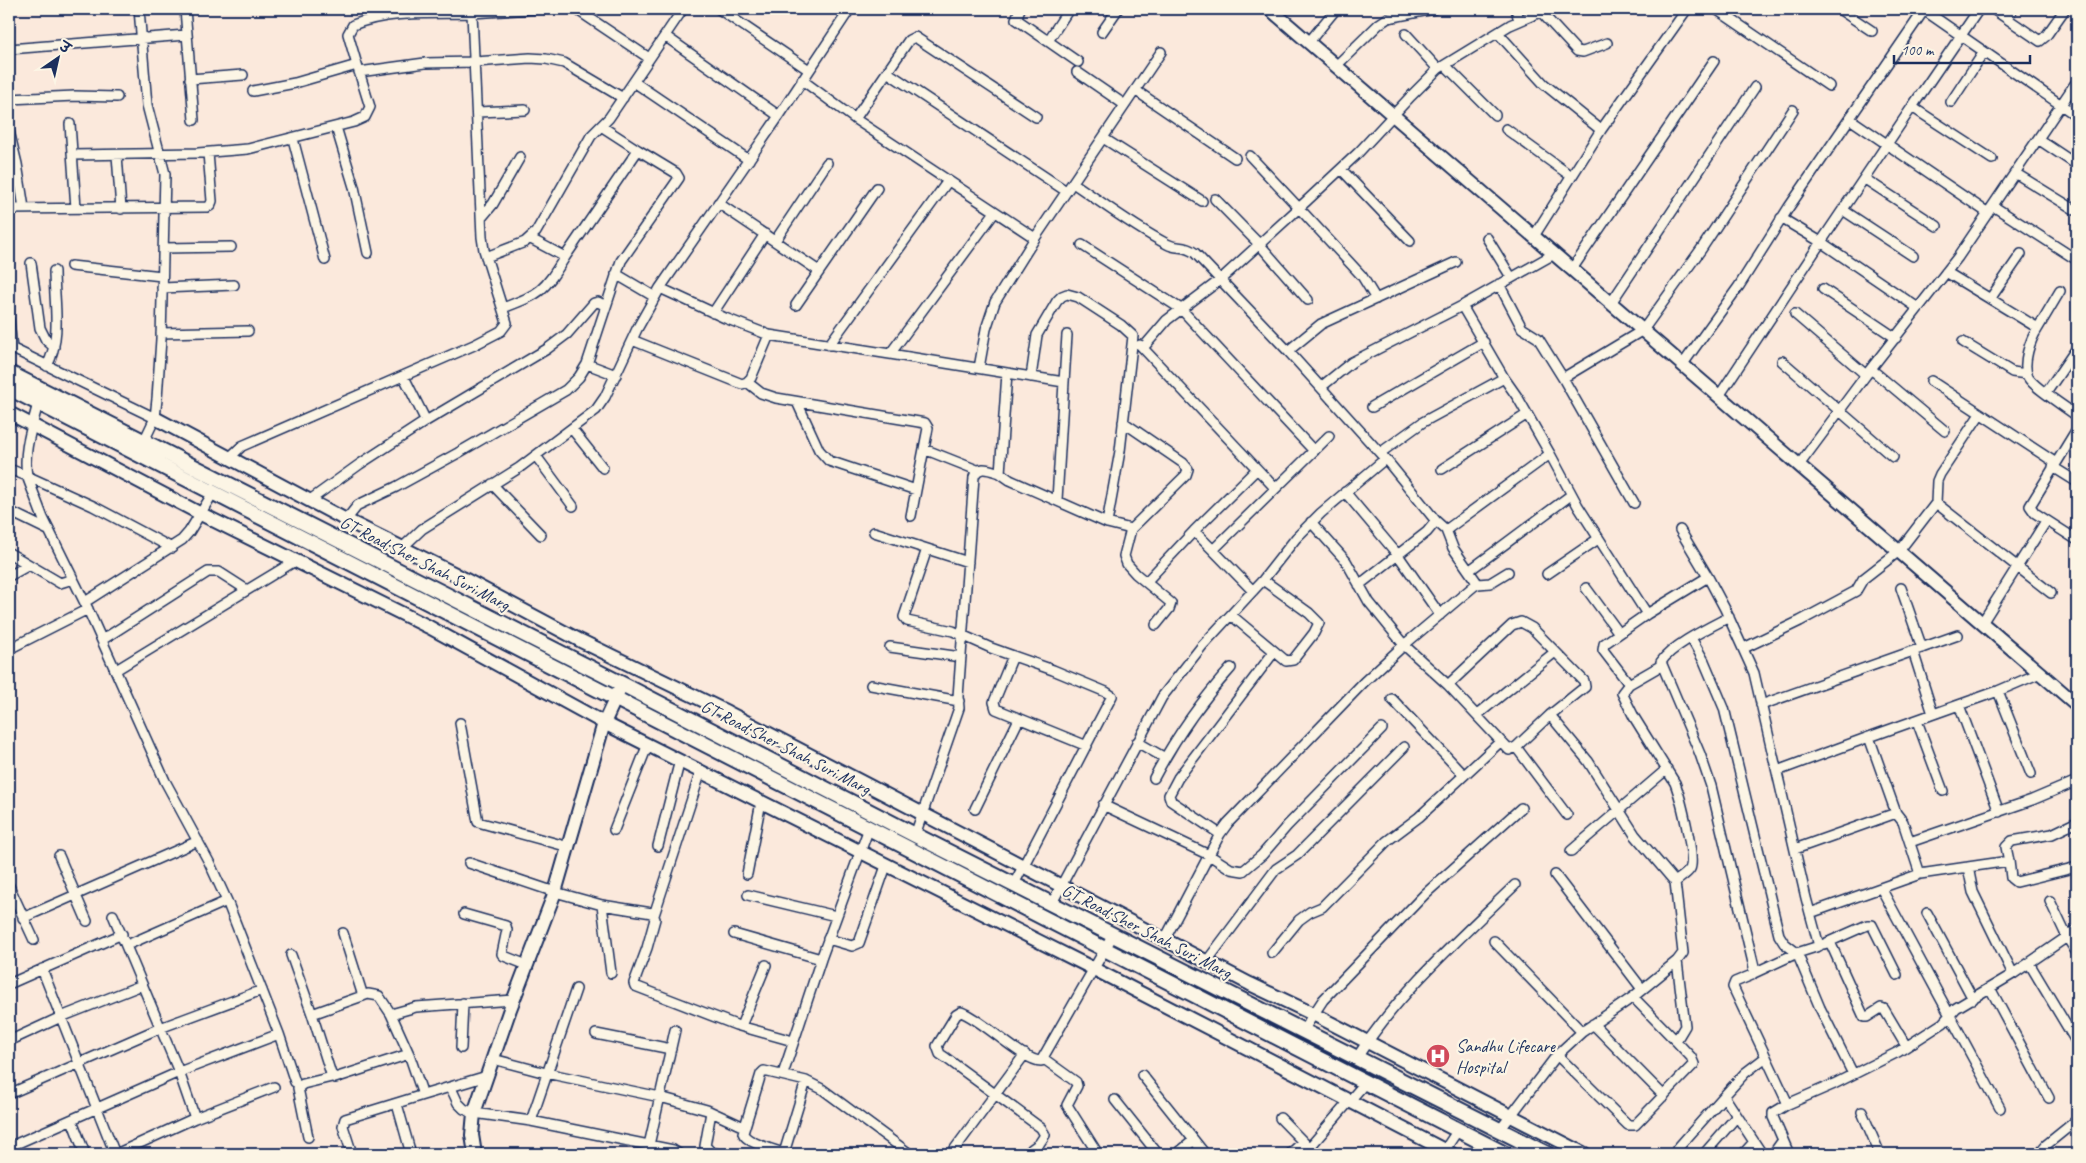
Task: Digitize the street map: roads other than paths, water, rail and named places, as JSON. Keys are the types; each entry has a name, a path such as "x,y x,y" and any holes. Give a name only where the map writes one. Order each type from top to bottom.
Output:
{"main road":[{"path":"1270,9 2077,705"},
{"name":"GT Road;Sher Shah Suri Marg","path":"9,373 1302,1032 1547,1154"},
{"name":"GT Road;Sher Shah Suri Marg","path":"9,388 1505,1154"},
{"path":"9,414 201,514 429,627 604,723 1094,969 1350,1101 1446,1153"},
{"path":"155,418 346,520 581,641 727,712 1061,886 1585,1154"},
{"path":"475,1154 472,1135 474,1113 513,1000 555,892 604,723 622,684"}],"street":[{"path":"139,9 147,105 165,174 161,333 155,418 144,441"},
{"path":"184,9 194,120"},
{"path":"73,155 208,153 258,148 336,127 365,117 370,110 370,104 348,34 353,25 377,18 402,15 533,9"},
{"path":"576,9 649,58"},
{"path":"486,257 531,239 586,143 623,98 683,9"},
{"path":"719,9 809,70"},
{"path":"1020,9 1016,19 1078,62"},
{"path":"1048,41 1069,9"},
{"path":"1102,32 1118,9"},
{"path":"1309,42 1336,9"},
{"path":"1336,66 1388,18 1411,11 1434,9"},
{"path":"1516,9 1519,21"},
{"path":"1534,236 1601,130 1687,9"},
{"path":"1716,9 1829,86"},
{"path":"1839,9 1872,31"},
{"path":"1683,364 1739,286 1781,218 1924,9 2077,116"},
{"path":"1719,396 1979,9"},
{"path":"1993,9 2042,40 2065,9"},
{"path":"2007,18 2013,9"},
{"path":"402,548 430,523 536,456 599,406 658,292 779,116 847,10"},
{"path":"1143,348 1167,320 1220,280 1341,169 1392,115 1442,67 1498,32 1544,10 1578,51 1583,52 1607,43"},
{"path":"229,458 242,446 404,377 501,331 507,323 486,257 482,237 472,11"},
{"path":"1498,32 1544,84 1601,130"},
{"path":"1406,34 1494,115"},
{"path":"9,49 186,35"},
{"path":"665,36 779,116"},
{"path":"855,119 910,40 915,37 1036,117"},
{"path":"979,368 986,329 995,302 1066,191 1161,52"},
{"path":"1951,102 1984,52"},
{"path":"252,91 358,68 530,58 556,60 564,63 623,98"},
{"path":"1572,269 1714,61"},
{"path":"887,72 1066,191"},
{"path":"1077,72 1125,105"},
{"path":"190,79 243,75"},
{"path":"802,80 855,119 1035,238"},
{"path":"1799,465 1839,410 1946,272 2077,81"},
{"path":"634,82 748,160"},
{"path":"1611,303 1755,87"},
{"path":"1135,90 1235,158"},
{"path":"9,99 75,96 117,97"},
{"path":"1912,107 1992,159"},
{"path":"477,112 525,110"},
{"path":"1563,378 1643,330 1702,248 1793,110"},
{"path":"1850,119 1990,210 2077,260"},
{"path":"70,124 76,208"},
{"path":"346,520 358,504 396,487 566,390 579,377 587,364 616,274 628,250 679,178 676,173 601,126"},
{"path":"336,127 354,187 368,253"},
{"path":"1506,129 1571,176"},
{"path":"9,131 17,164 24,208"},
{"path":"1103,138 1202,201"},
{"path":"293,139 325,260"},
{"path":"2038,139 2077,164"},
{"path":"503,308 539,293 550,281 638,150"},
{"path":"9,209 198,208 210,206 212,196 208,153"},
{"path":"117,155 121,209"},
{"path":"1250,156 1362,276 1376,300"},
{"path":"482,217 493,204 520,157"},
{"path":"775,241 827,163"},
{"path":"1341,169 1410,241"},
{"path":"2015,173 2077,211"},
{"path":"1864,179 1938,226"},
{"path":"830,345 948,181"},
{"path":"1073,183 1169,245 1188,248 1321,387 1436,521 1446,530 1456,554 1470,570 1478,584"},
{"path":"796,305 877,188"},
{"path":"1215,199 1260,245 1308,300"},
{"path":"718,203 819,272"},
{"path":"1843,210 1914,256"},
{"path":"890,354 995,212"},
{"path":"1781,218 1821,242 1918,308"},
{"path":"713,313 765,234"},
{"path":"1487,238 1511,277"},
{"path":"531,239 565,257"},
{"path":"1082,245 1181,309 1314,451"},
{"path":"163,248 231,247"},
{"path":"1321,387 1352,362 1462,306 1554,254"},
{"path":"1990,299 2021,254"},
{"path":"1288,351 1320,324 1456,262"},
{"path":"31,263 40,328 46,340 54,347"},
{"path":"71,266 162,276"},
{"path":"47,366 54,347 56,326 54,271"},
{"path":"1946,272 2038,328"},
{"path":"616,274 769,335 1064,382"},
{"path":"1499,284 1522,328 1538,338 1563,378 1634,503"},
{"path":"162,288 234,285"},
{"path":"1823,289 1896,338"},
{"path":"2060,291 2030,344 2027,374 2031,381 2077,416"},
{"path":"1032,377 1037,335 1057,301 1062,296 1067,294 1078,296 1121,325 1276,488"},
{"path":"310,500 360,464 426,421 488,386 547,349 568,334 594,303 598,302 606,306"},
{"path":"1462,306 1504,378 1518,398 1571,495 1647,614"},
{"path":"1795,314 1945,431"},
{"path":"9,320 10,348 155,418"},
{"path":"161,333 248,330"},
{"path":"632,340 739,383 746,382 751,378 769,335"},
{"path":"1057,500 1067,335"},
{"path":"1108,523 1123,422 1130,356 1134,339"},
{"path":"1372,407 1484,342"},
{"path":"1963,342 2012,372 2027,374"},
{"path":"2046,393 2077,348"},
{"path":"1782,361 1893,457"},
{"path":"587,364 616,375"},
{"path":"1000,473 1007,373"},
{"path":"404,377 426,421"},
{"path":"1052,903 1162,697 1202,646 1263,580 1311,522 1382,456 1422,422 1504,378"},
{"path":"1931,381 2077,482"},
{"path":"746,382 769,396 922,421 927,425 928,428 911,516"},
{"path":"797,402 819,450 829,461 916,490"},
{"path":"38,403 26,447 27,476 48,530 86,605 164,781 198,841 226,902 279,1034 295,1082"},
{"path":"1744,648 1800,622 1856,591 1863,580 1899,551 1936,503 1937,482 1940,474 1980,414"},
{"path":"1442,469 1526,415"},
{"path":"1123,422 1183,463 1188,470 1186,475 1131,529 1124,560 1136,574 1171,603 1169,609 1156,625"},
{"path":"572,429 603,468"},
{"path":"2077,429 2030,506 2034,513 2077,540"},
{"path":"1213,550 1328,436"},
{"path":"924,449 977,470 983,468 1000,473 1010,480 1108,523 1131,529"},
{"path":"1446,530 1550,454"},
{"path":"536,456 573,506"},
{"path":"9,468 93,506 172,548"},
{"path":"1146,582 1257,469"},
{"path":"915,835 957,717 973,482 977,470"},
{"path":"492,484 541,535"},
{"path":"1345,492 1398,555 1440,616"},
{"path":"9,649 86,605 172,548 189,532 213,493"},
{"path":"1470,570 1571,495"},
{"path":"1936,503 1973,530 2016,568 2050,593"},
{"path":"9,511 48,530"},
{"path":"1359,585 1427,532 1436,521"},
{"path":"1982,623 2046,521"},
{"path":"1311,522 1346,561 1374,609 1404,644 1448,685 1509,750 1516,747 1550,715 1584,688 1586,684 1532,628 1521,622 1508,629 1448,685"},
{"path":"1680,530 1729,617 1754,673 1819,946"},
{"path":"1194,531 1253,591"},
{"path":"874,532 968,562"},
{"path":"1547,574 1598,539"},
{"path":"927,549 904,619 910,623 953,631 1112,695 1014,884"},
{"path":"9,553 60,583 73,579"},
{"path":"116,670 295,561"},
{"path":"9,576 29,565"},
{"path":"102,640 208,572 219,572 247,590"},
{"path":"1165,939 1220,834 1260,789 1404,644 1478,584 1490,583 1508,572"},
{"path":"1629,684 1603,650 1604,644 1647,614 1708,577"},
{"path":"1231,615 1274,652 1286,660 1292,661 1314,633 1319,623 1309,613 1263,580"},
{"path":"1586,588 1619,633"},
{"path":"1901,588 1922,648"},
{"path":"1729,617 1690,638 1663,659 1662,665 1700,754 1711,786 1754,973"},
{"path":"1761,705 1958,635"},
{"path":"1690,638 1704,660 1724,708 1779,935 1797,953 1820,1008 1853,1074"},
{"path":"890,648 961,657"},
{"path":"1220,834 1170,800 1169,795 1178,778 1274,652"},
{"path":"1476,715 1555,652"},
{"path":"1912,652 1933,714"},
{"path":"1013,656 994,706 1004,714 1087,746"},
{"path":"1662,665 1622,690 1624,700 1667,769 1679,794 1691,858 1690,870 1675,882"},
{"path":"1154,778 1164,758 1193,715 1231,668"},
{"path":"1777,771 1917,721 2040,674"},
{"path":"872,684 959,702"},
{"path":"1998,691 2031,774"},
{"path":"1392,699 1464,775"},
{"path":"1959,705 1999,812"},
{"path":"1500,1130 1557,1055 1582,1032 1633,997 1677,961 1683,953 1675,882 1635,835 1588,761 1550,715"},
{"path":"975,808 1019,719"},
{"path":"1917,721 1943,791"},
{"path":"460,723 478,822 569,847"},
{"path":"1103,805 1209,855 1235,871 1247,870 1382,729"},
{"path":"1869,737 1896,814 1901,818 1910,842 1920,874"},
{"path":"1137,742 1164,758"},
{"path":"1272,953 1299,920 1310,912 1322,907 1387,841 1419,817 1500,742"},
{"path":"614,830 648,744"},
{"path":"1207,961 1276,869 1298,855 1404,747"},
{"path":"1516,747 1568,815"},
{"path":"658,846 680,760"},
{"path":"1571,851 1667,769"},
{"path":"701,771 654,915 653,929 634,983 635,986 741,1026 793,1041"},
{"path":"1910,842 1999,812 2077,781"},
{"path":"747,874 760,802"},
{"path":"1302,1032 1323,1000 1425,894 1521,808"},
{"path":"1795,850 1896,814"},
{"path":"2077,822 2052,834 2012,841 2006,847 2011,878 2016,882 2077,867"},
{"path":"783,1074 836,916 869,828"},
{"path":"23,918 198,841"},
{"path":"59,856 87,921"},
{"path":"1810,913 1920,874 2009,861"},
{"path":"469,863 555,892 602,905 654,915"},
{"path":"828,939 852,946 859,943 886,866"},
{"path":"1968,867 1973,892 2013,974"},
{"path":"1555,875 1642,989"},
{"path":"1356,1059 1380,1024 1431,968 1515,885"},
{"path":"9,886 34,940"},
{"path":"1881,888 2000,1108"},
{"path":"748,895 836,916"},
{"path":"2050,901 2067,937 2077,953"},
{"path":"127,946 226,902"},
{"path":"602,905 611,973"},
{"path":"1928,912 1973,999"},
{"path":"113,914 179,1072 195,1118"},
{"path":"464,914 506,926 507,930 502,954 527,965"},
{"path":"1788,1104 1734,987 1735,982 1797,953 1830,942 1867,925 1872,925 1897,975"},
{"path":"1789,1154 1774,1121 1773,1113 1906,1046 1943,1023 1956,1008 2013,974 2077,930"},
{"path":"343,933 363,996"},
{"path":"9,984 122,934"},
{"path":"734,934 821,959"},
{"path":"1044,1060 1113,935"},
{"path":"1494,941 1582,1032"},
{"path":"1830,942 1864,1017 1881,1008 1884,1009 1906,1046"},
{"path":"291,955 332,1077"},
{"path":"1676,1041 1685,1026 1677,961"},
{"path":"2029,963 2077,1043"},
{"path":"741,1026 766,965"},
{"path":"42,969 116,1154 195,1118 274,1087"},
{"path":"9,1041 61,1017 142,985"},
{"path":"1990,988 2049,1098"},
{"path":"531,1121 576,989"},
{"path":"9,1094 160,1028 262,990"},
{"path":"312,1014 363,996 374,994 379,996 391,1014 409,1054 423,1095"},
{"path":"1557,1055 1631,1126 1635,1125 1694,1064 1691,1057 1633,997"},
{"path":"391,1014 416,1007 513,1000"},
{"path":"461,1048 463,1003"},
{"path":"1025,1154 1039,1144 1044,1132 937,1050 939,1041 958,1013 967,1014 1025,1054 1037,1061 1044,1060 1076,1082 1077,1086 1067,1105 1098,1154"},
{"path":"1593,1024 1664,1096"},
{"path":"649,1145 675,1030"},
{"path":"9,1147 179,1072 279,1034"},
{"path":"596,1034 671,1049"},
{"path":"308,1137 298,1088 303,1084 332,1077 335,1078 409,1054"},
{"path":"951,1154 1025,1054"},
{"path":"1678,1154 1677,1149 1724,1096 1745,1073 1766,1057"},
{"path":"492,1059 546,1073 660,1097 711,1112 744,1127"},
{"path":"806,1081 785,1154 747,1138 743,1132 744,1127 762,1072 766,1071 806,1081 822,1089 910,1154"},
{"path":"1142,1075 1205,1154"},
{"path":"352,1154 343,1126 345,1119 487,1076"},
{"path":"1290,1154 1309,1148 1365,1082"},
{"path":"451,1088 458,1103 464,1109 474,1113 531,1121 673,1150 680,1154"},
{"path":"1724,1096 1762,1154"},
{"path":"1114,1100 1158,1154"},
{"path":"397,1104 411,1154"},
{"path":"711,1112 705,1146 711,1152 718,1154"},
{"path":"1862,1112 1880,1154"},
{"path":"1704,1154 1737,1116"},
{"path":"1280,1118 1309,1148"},
{"path":"72,1120 85,1154"},
{"path":"2042,1154 2041,1151 2046,1145 2077,1120"},
{"path":"1446,1153 1458,1130"},
{"path":"1177,1154 1194,1140"},
{"path":"1773,1154 1783,1140"},
{"path":"1743,1154 1754,1142"}],"place":[{"name":"Sandhu Lifecare Hospital","path":"1438,1056"}]}
